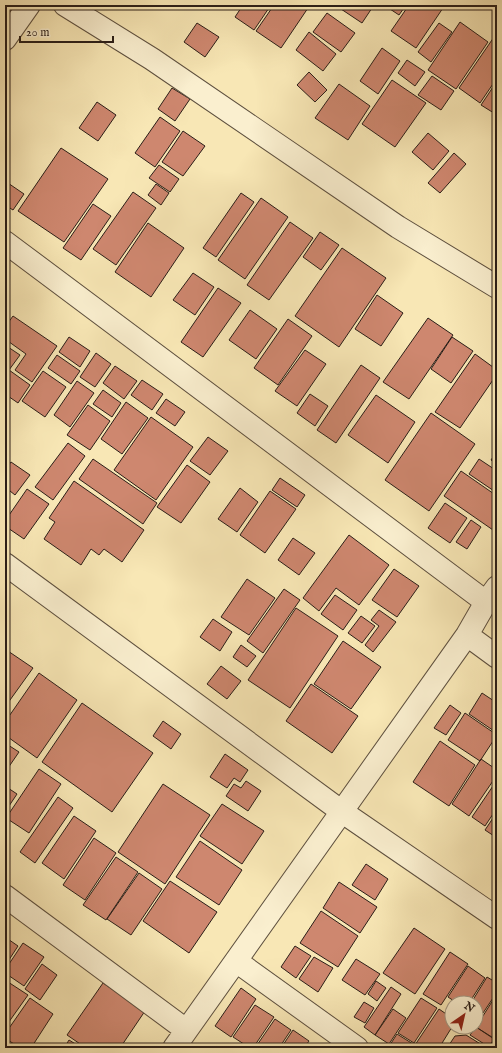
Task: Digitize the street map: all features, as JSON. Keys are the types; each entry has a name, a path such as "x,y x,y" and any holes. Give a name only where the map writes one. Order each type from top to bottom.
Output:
{"street":[{"path":"5,39 29,5"},
{"path":"65,5 152,59 398,227 497,287"},
{"path":"5,242 492,595 467,635 174,1048"},
{"path":"5,564 341,812 497,918"},
{"path":"467,635 497,657"},
{"path":"5,896 186,1030"},
{"path":"236,961 357,1048"}],"building":[{"path":"243,5 271,5 254,30 235,17"},
{"path":"274,5 310,5 281,48 256,31"},
{"path":"344,5 374,5 362,23 341,9"},
{"path":"384,5 406,5 399,15"},
{"path":"409,5 445,5 416,48 391,31"},
{"path":"327,13 355,33 341,52 313,32"},
{"path":"460,22 488,42 456,89 428,70"},
{"path":"197,23 219,37 205,57 184,42"},
{"path":"439,23 452,32 431,62 418,52"},
{"path":"309,32 336,54 323,71 296,50"},
{"path":"494,37 497,38 497,78 480,103 459,88"},
{"path":"382,48 400,61 378,94 360,81"},
{"path":"407,60 425,72 415,86 398,73"},
{"path":"309,72 327,90 315,102 297,85"},
{"path":"432,76 454,91 441,110 418,95"},
{"path":"392,80 426,103 395,147 362,124"},
{"path":"497,81 497,115 481,105"},
{"path":"339,84 370,106 348,140 315,118"},
{"path":"172,88 190,99 175,121 158,109"},
{"path":"97,102 116,115 98,141 79,128"},
{"path":"160,117 180,131 155,167 135,153"},
{"path":"183,131 205,146 183,176 162,162"},
{"path":"428,133 449,151 433,170 412,152"},
{"path":"61,148 108,179 64,242 18,211"},
{"path":"454,153 466,164 440,193 428,183"},
{"path":"159,165 179,179 170,192 149,178"},
{"path":"5,181 24,194 13,210 5,205"},
{"path":"156,184 169,193 161,205 148,195"},
{"path":"133,192 156,208 116,265 93,249"},
{"path":"241,193 254,202 216,257 203,248"},
{"path":"261,198 288,217 245,279 218,260"},
{"path":"93,204 111,216 81,260 63,248"},
{"path":"290,222 313,238 269,300 247,285"},
{"path":"148,223 184,248 151,297 115,272"},
{"path":"320,232 339,245 321,270 303,257"},
{"path":"342,248 386,278 339,347 295,316"},
{"path":"193,273 214,287 195,315 173,300"},
{"path":"218,288 241,303 203,357 181,342"},
{"path":"377,295 403,313 381,346 355,329"},
{"path":"250,310 277,329 256,359 229,340"},
{"path":"13,316 57,346 32,382 15,370 26,354 5,339 5,327"},
{"path":"428,318 453,335 409,399 383,382"},
{"path":"288,319 312,336 278,385 254,368"},
{"path":"69,337 90,351 80,367 59,352"},
{"path":"452,337 473,351 451,383 431,369"},
{"path":"5,345 20,355 9,370 30,385 18,403 5,394"},
{"path":"305,350 326,364 297,406 275,391"},
{"path":"96,353 111,364 95,387 80,377"},
{"path":"475,354 497,370 497,374 460,428 435,412"},
{"path":"57,355 80,371 71,384 48,368"},
{"path":"361,365 380,378 336,443 317,430"},
{"path":"115,366 137,381 124,399 103,383"},
{"path":"43,371 66,387 45,417 22,401"},
{"path":"142,380 163,394 152,410 131,395"},
{"path":"77,381 94,393 70,427 54,415"},
{"path":"103,390 121,403 112,417 93,404"},
{"path":"310,394 328,406 315,426 297,413"},
{"path":"376,395 415,422 388,463 348,435"},
{"path":"166,399 185,412 175,426 156,413"},
{"path":"126,402 148,418 122,454 101,439"},
{"path":"88,405 110,421 90,450 67,435"},
{"path":"431,413 475,444 429,511 385,480"},
{"path":"151,417 193,447 156,500 114,470"},
{"path":"208,437 228,451 210,475 190,461"},
{"path":"68,443 85,456 53,500 35,487"},
{"path":"497,451 497,464 491,460"},
{"path":"93,459 157,503 143,524 79,479"},
{"path":"479,459 497,471 497,493 469,474"},
{"path":"11,462 30,475 15,495 5,487 5,470"},
{"path":"187,465 210,482 181,523 157,507"},
{"path":"461,471 497,496 497,525 493,530 444,496"},
{"path":"280,478 305,495 297,507 272,490"},
{"path":"74,481 144,530 122,562 104,549 99,555 91,549 81,565 44,539 55,522 49,518"},
{"path":"240,488 258,502 237,532 218,519"},
{"path":"27,489 49,504 24,539 5,526 5,521"},
{"path":"270,491 296,509 265,553 240,535"},
{"path":"445,503 467,518 450,543 428,528"},
{"path":"471,520 481,527 467,549 456,542"},
{"path":"349,535 389,565 359,605 336,588 319,611 303,598"},
{"path":"293,538 315,553 299,575 278,560"},
{"path":"394,569 419,586 397,617 372,600"},
{"path":"247,579 275,598 249,635 221,617"},
{"path":"284,589 300,600 263,653 247,641"},
{"path":"335,595 357,610 343,630 321,614"},
{"path":"296,608 338,636 290,708 248,680"},
{"path":"379,610 396,622 373,652 365,645 379,626 371,620"},
{"path":"361,616 375,626 362,643 348,633"},
{"path":"213,619 232,632 220,651 200,637"},
{"path":"343,641 381,667 351,709 314,684"},
{"path":"241,645 256,656 247,667 233,657"},
{"path":"5,649 33,668 5,707"},
{"path":"221,666 241,681 227,699 207,684"},
{"path":"39,673 77,700 37,758 5,735 5,722"},
{"path":"311,684 358,716 332,753 286,721"},
{"path":"482,693 497,703 497,733 469,714"},
{"path":"82,703 153,753 112,812 42,762"},
{"path":"450,705 461,713 446,735 434,728"},
{"path":"465,713 497,735 480,761 448,740"},
{"path":"163,721 181,734 171,749 153,736"},
{"path":"440,741 475,765 449,806 413,782"},
{"path":"497,742 497,753 492,750"},
{"path":"5,743 19,752 8,768 5,766"},
{"path":"225,754 248,770 240,782 234,778 227,788 210,777"},
{"path":"481,759 497,770 497,775 469,816 452,804"},
{"path":"39,769 61,784 29,833 6,818"},
{"path":"497,780 497,808 485,826 472,817"},
{"path":"246,781 261,791 248,811 226,796 234,784 241,788"},
{"path":"163,784 210,815 165,884 118,852"},
{"path":"5,786 17,794 5,812"},
{"path":"58,797 73,808 35,863 20,852"},
{"path":"222,804 264,831 242,864 200,836"},
{"path":"497,812 497,838 485,830"},
{"path":"74,816 96,831 64,879 42,863"},
{"path":"94,838 116,853 85,900 63,885"},
{"path":"200,841 242,870 219,905 176,877"},
{"path":"116,857 138,872 106,920 83,905"},
{"path":"366,864 388,879 375,900 352,885"},
{"path":"139,873 162,889 131,935 107,919"},
{"path":"170,881 217,912 189,953 143,921"},
{"path":"339,882 377,907 360,933 323,908"},
{"path":"321,911 358,936 338,967 300,943"},
{"path":"414,928 445,949 415,994 383,973"},
{"path":"5,937 18,946 5,966"},
{"path":"23,943 44,957 24,986 5,973 5,970"},
{"path":"295,946 311,956 296,978 281,967"},
{"path":"450,952 468,964 448,995 444,995 444,1000 441,1005 423,994"},
{"path":"314,957 333,968 318,992 299,979"},
{"path":"356,959 380,974 365,995 342,980"},
{"path":"42,964 57,975 40,1000 25,989"},
{"path":"468,966 485,978 474,995 449,995"},
{"path":"487,977 497,983 497,992 484,1012 484,995 476,995"},
{"path":"5,980 28,995 6,1026 5,1026"},
{"path":"376,981 386,988 377,1001 368,994"},
{"path":"103,983 145,1011 120,1048 86,1048 67,1035"},
{"path":"391,987 401,994 375,1035 364,1027"},
{"path":"241,988 256,999 231,1037 215,1026"},
{"path":"30,998 53,1014 31,1048 20,1048 5,1038 5,1034"},
{"path":"421,998 437,1008 414,1043 398,1033"},
{"path":"493,1000 497,1002 497,1035 495,1039 484,1032 484,1014"},
{"path":"364,1002 374,1008 365,1023 354,1017"},
{"path":"255,1005 274,1017 253,1048 250,1048 233,1037"},
{"path":"393,1009 406,1018 389,1044 375,1035"},
{"path":"439,1009 444,1012 444,1035 447,1035 439,1048 413,1048"},
{"path":"275,1019 291,1030 279,1048 255,1048"},
{"path":"293,1030 309,1041 304,1048 281,1048"},
{"path":"484,1032 494,1039 489,1047 470,1035 484,1035"},
{"path":"397,1034 413,1044 411,1048 388,1048"},
{"path":"466,1035 487,1048 447,1048 455,1036"},
{"path":"69,1040 82,1048 64,1048"},
{"path":"308,1044 314,1048 305,1048"}]}
